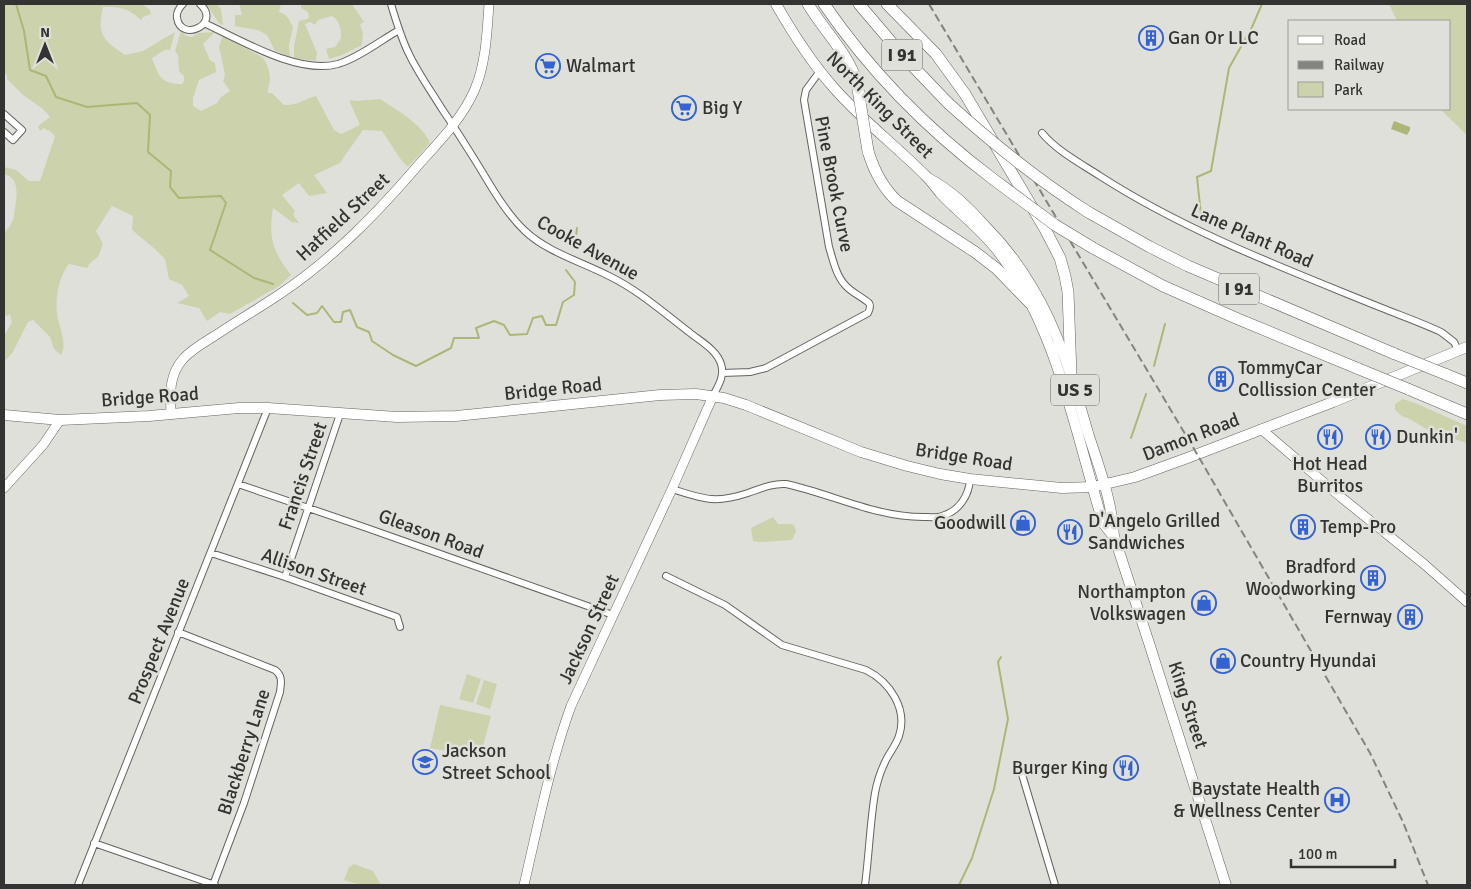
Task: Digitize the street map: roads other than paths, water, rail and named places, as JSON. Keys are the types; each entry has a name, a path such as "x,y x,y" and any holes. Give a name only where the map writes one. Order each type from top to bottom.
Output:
{"highway":[{"path":"808,4 847,60 858,83 868,151 879,179 887,191 897,201 976,252 1030,303"},
{"name":"I 91","path":"824,4 858,49 895,92 943,139 1055,225 1171,290 1467,414"},
{"name":"I 91","path":"859,4 904,57 948,103 1029,171 1088,212 1188,266 1467,383"},
{"path":"887,4 936,54 965,94 1045,229 1060,258 1066,276 1068,292 1071,375"}],"main road":[{"name":"North King Street","path":"776,4 799,43 820,71 859,114 928,178 941,194 971,222 996,249 1010,268 1045,332 1093,487"},
{"name":"North King Street","path":"928,178 947,188 970,210 1000,242 1033,288 1058,340 1071,375 1104,485"},
{"name":"Damon Road","path":"1093,487 1154,470 1333,402 1463,349"},
{"name":"Bridge Road","path":"4,415 60,420 149,416 239,408 268,408 404,417 456,416 660,395 696,394 746,405 861,452 940,474 970,479 1062,488 1093,487"},
{"name":"King Street","path":"1104,485 1113,520 1114,536 1226,885"},
{"name":"King Street","path":"1093,487 1103,523 1114,536"}],"street":[{"path":"183,4 177,15 178,21 182,26 194,30 204,22 206,13 200,4"},
{"name":"Cooke Avenue","path":"391,4 398,30 420,75 506,211 527,233 543,244 609,276 649,300 717,356 722,366 722,374"},
{"name":"Hatfield Street","path":"171,413 171,380 183,359 196,348 316,268 382,206 453,125 475,90 481,72 489,4"},
{"path":"204,22 288,61 310,66 339,63 350,59 398,30"},
{"name":"Pine Brook Curve","path":"722,374 750,372 766,368 869,310 870,306 868,303 845,285 835,268 829,247 804,108 806,90 820,71"},
{"path":"4,114 22,130 13,140 4,132"},
{"name":"Lane Plant Road","path":"1042,133 1052,144 1070,157 1156,209 1245,251 1442,332 1463,349"},
{"path":"712,396 722,374"},
{"name":"Jackson Street","path":"524,885 546,792 569,711 672,489 712,396"},
{"name":"Prospect Avenue","path":"78,885 268,408"},
{"name":"Francis Street","path":"285,577 340,414"},
{"path":"4,488 42,445 60,420"},
{"path":"1261,429 1342,498 1422,562 1467,602"},
{"path":"672,489 701,498 715,500 739,496 774,484 786,484 894,515 933,518 946,514 966,498 970,479"},
{"name":"Gleason Road","path":"238,484 613,615"},
{"name":"Allison Street","path":"211,553 397,617 400,627"},
{"path":"666,576 729,607 782,645 860,667 884,681 893,692 899,710 901,727 882,770 875,793 866,885"},
{"name":"Blackberry Lane","path":"178,632 275,670 281,679 280,692 244,802 214,885"},
{"path":"1020,771 1055,885"},
{"path":"94,843 214,885"}],"waterway":[{"path":"16,4 24,31 30,70 46,76 56,97 87,107 137,103 150,115 148,152 171,171 170,187 179,198 221,196 226,203 210,250 254,278 273,284"},
{"path":"1201,215 1197,177 1211,171 1229,68 1252,27 1262,4"},
{"path":"575,244 577,228"},
{"path":"293,303 307,315 317,313 322,306 334,322 341,322 343,312 350,310 357,327 369,332 372,341 393,355 416,366 451,348 454,338 479,338 476,328 494,321 504,325 510,335 527,334 533,318 542,316 546,325 556,325 563,302 574,295 575,282 566,270"},
{"path":"1154,366 1165,324"},
{"path":"1131,438 1146,394"},
{"path":"959,885 972,858 994,789 1008,719 998,662 1001,657"}],"railway":[{"path":"929,4 1197,454 1370,753 1403,822 1428,885"}],"place":[{"name":"Gan Or LLC","path":"1151,38"},
{"name":"Walmart","path":"548,66"},
{"name":"Big Y","path":"684,108"},
{"name":"TommyCar Collission Center","path":"1221,379"},
{"name":"Hot Head Burritos","path":"1330,437"},
{"name":"Dunkin'","path":"1378,437"},
{"name":"Goodwill","path":"1023,523"},
{"name":"Temp-Pro","path":"1303,527"},
{"name":"D'Angelo Grilled Sandwiches","path":"1070,532"},
{"name":"Bradford Woodworking","path":"1373,578"},
{"name":"Northampton Volkswagen","path":"1204,603"},
{"name":"Fernway","path":"1410,617"},
{"name":"Country Hyundai","path":"1223,661"},
{"name":"Jackson Street School","path":"425,762"},
{"name":"Burger King","path":"1126,768"},
{"name":"Baystate Health & Wellness Center","path":"1337,800"}]}
